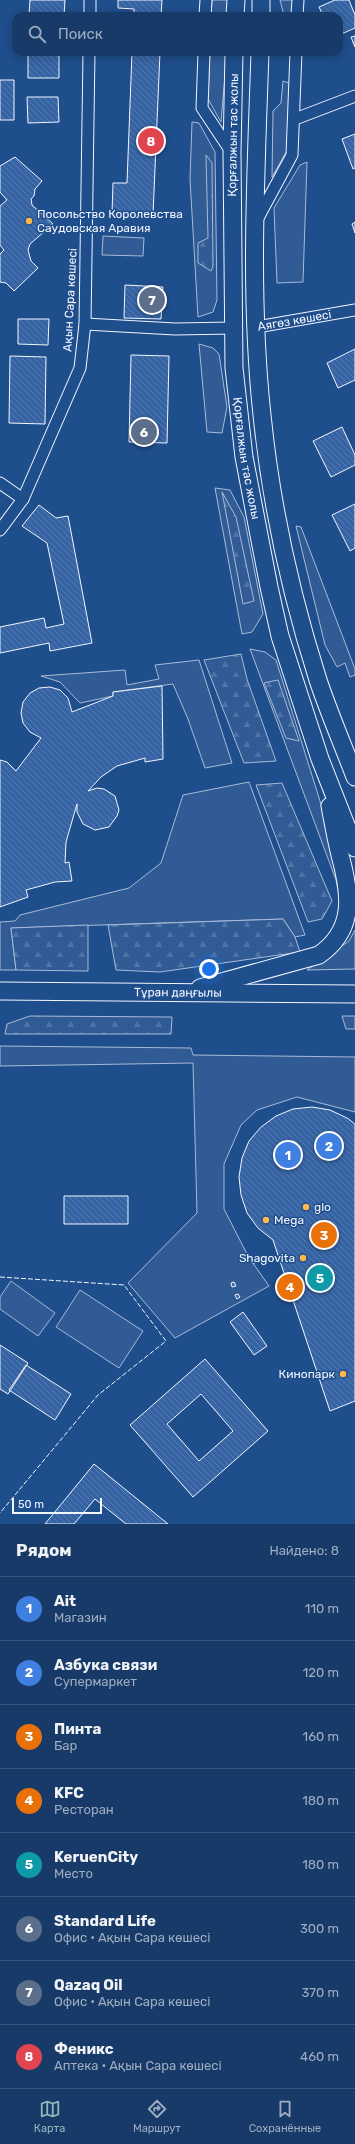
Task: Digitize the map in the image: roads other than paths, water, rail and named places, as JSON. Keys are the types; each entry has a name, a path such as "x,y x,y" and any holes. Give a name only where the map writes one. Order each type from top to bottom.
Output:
{"main road":[{"path":"235,12 236,0"},
{"path":"261,0 261,12"},
{"name":"Қорғалжын тас жолы","path":"234,56 232,153 234,368 244,457 280,636 320,759 355,848"},
{"name":"Қорғалжын тас жолы","path":"260,56 255,224 257,327 262,416 277,514 292,582 318,680 355,777"},
{"name":"Аягөз көшесі","path":"233,328 257,327"},
{"path":"182,994 319,955 332,948 341,937 350,915 351,893 340,852 320,759"},
{"name":"Тұран даңғылы","path":"0,991 182,994 355,994"}],"street":[{"path":"90,0 90,12"},
{"path":"205,12 206,0"},
{"path":"297,12 298,0"},
{"name":"Ақын Сара көшесі","path":"0,530 23,499 80,368 85,324 89,56"},
{"path":"204,56 202,108 232,153"},
{"path":"255,224 292,155 296,56"},
{"path":"294,119 355,96"},
{"name":"Аягөз көшесі","path":"257,327 355,310"},
{"path":"85,324 175,329 233,328"},
{"path":"0,483 23,499"}],"place":[{"name":"Феникс","path":"151,141"},
{"name":"Посольство Королевства Саудовская Аравия","path":"29,221"},
{"name":"Qazaq Oil","path":"152,300"},
{"name":"Standard Life","path":"144,432"},
{"name":"Азбука связи","path":"329,1146"},
{"name":"Ait","path":"288,1155"},
{"name":"glo","path":"306,1207"},
{"name":"Mega","path":"266,1220"},
{"name":"Пинта","path":"324,1235"},
{"name":"Shagovita","path":"303,1258"},
{"name":"KeruenCity","path":"320,1278"},
{"name":"KFC","path":"290,1287"},
{"name":"Кинопарк","path":"343,1374"}]}
